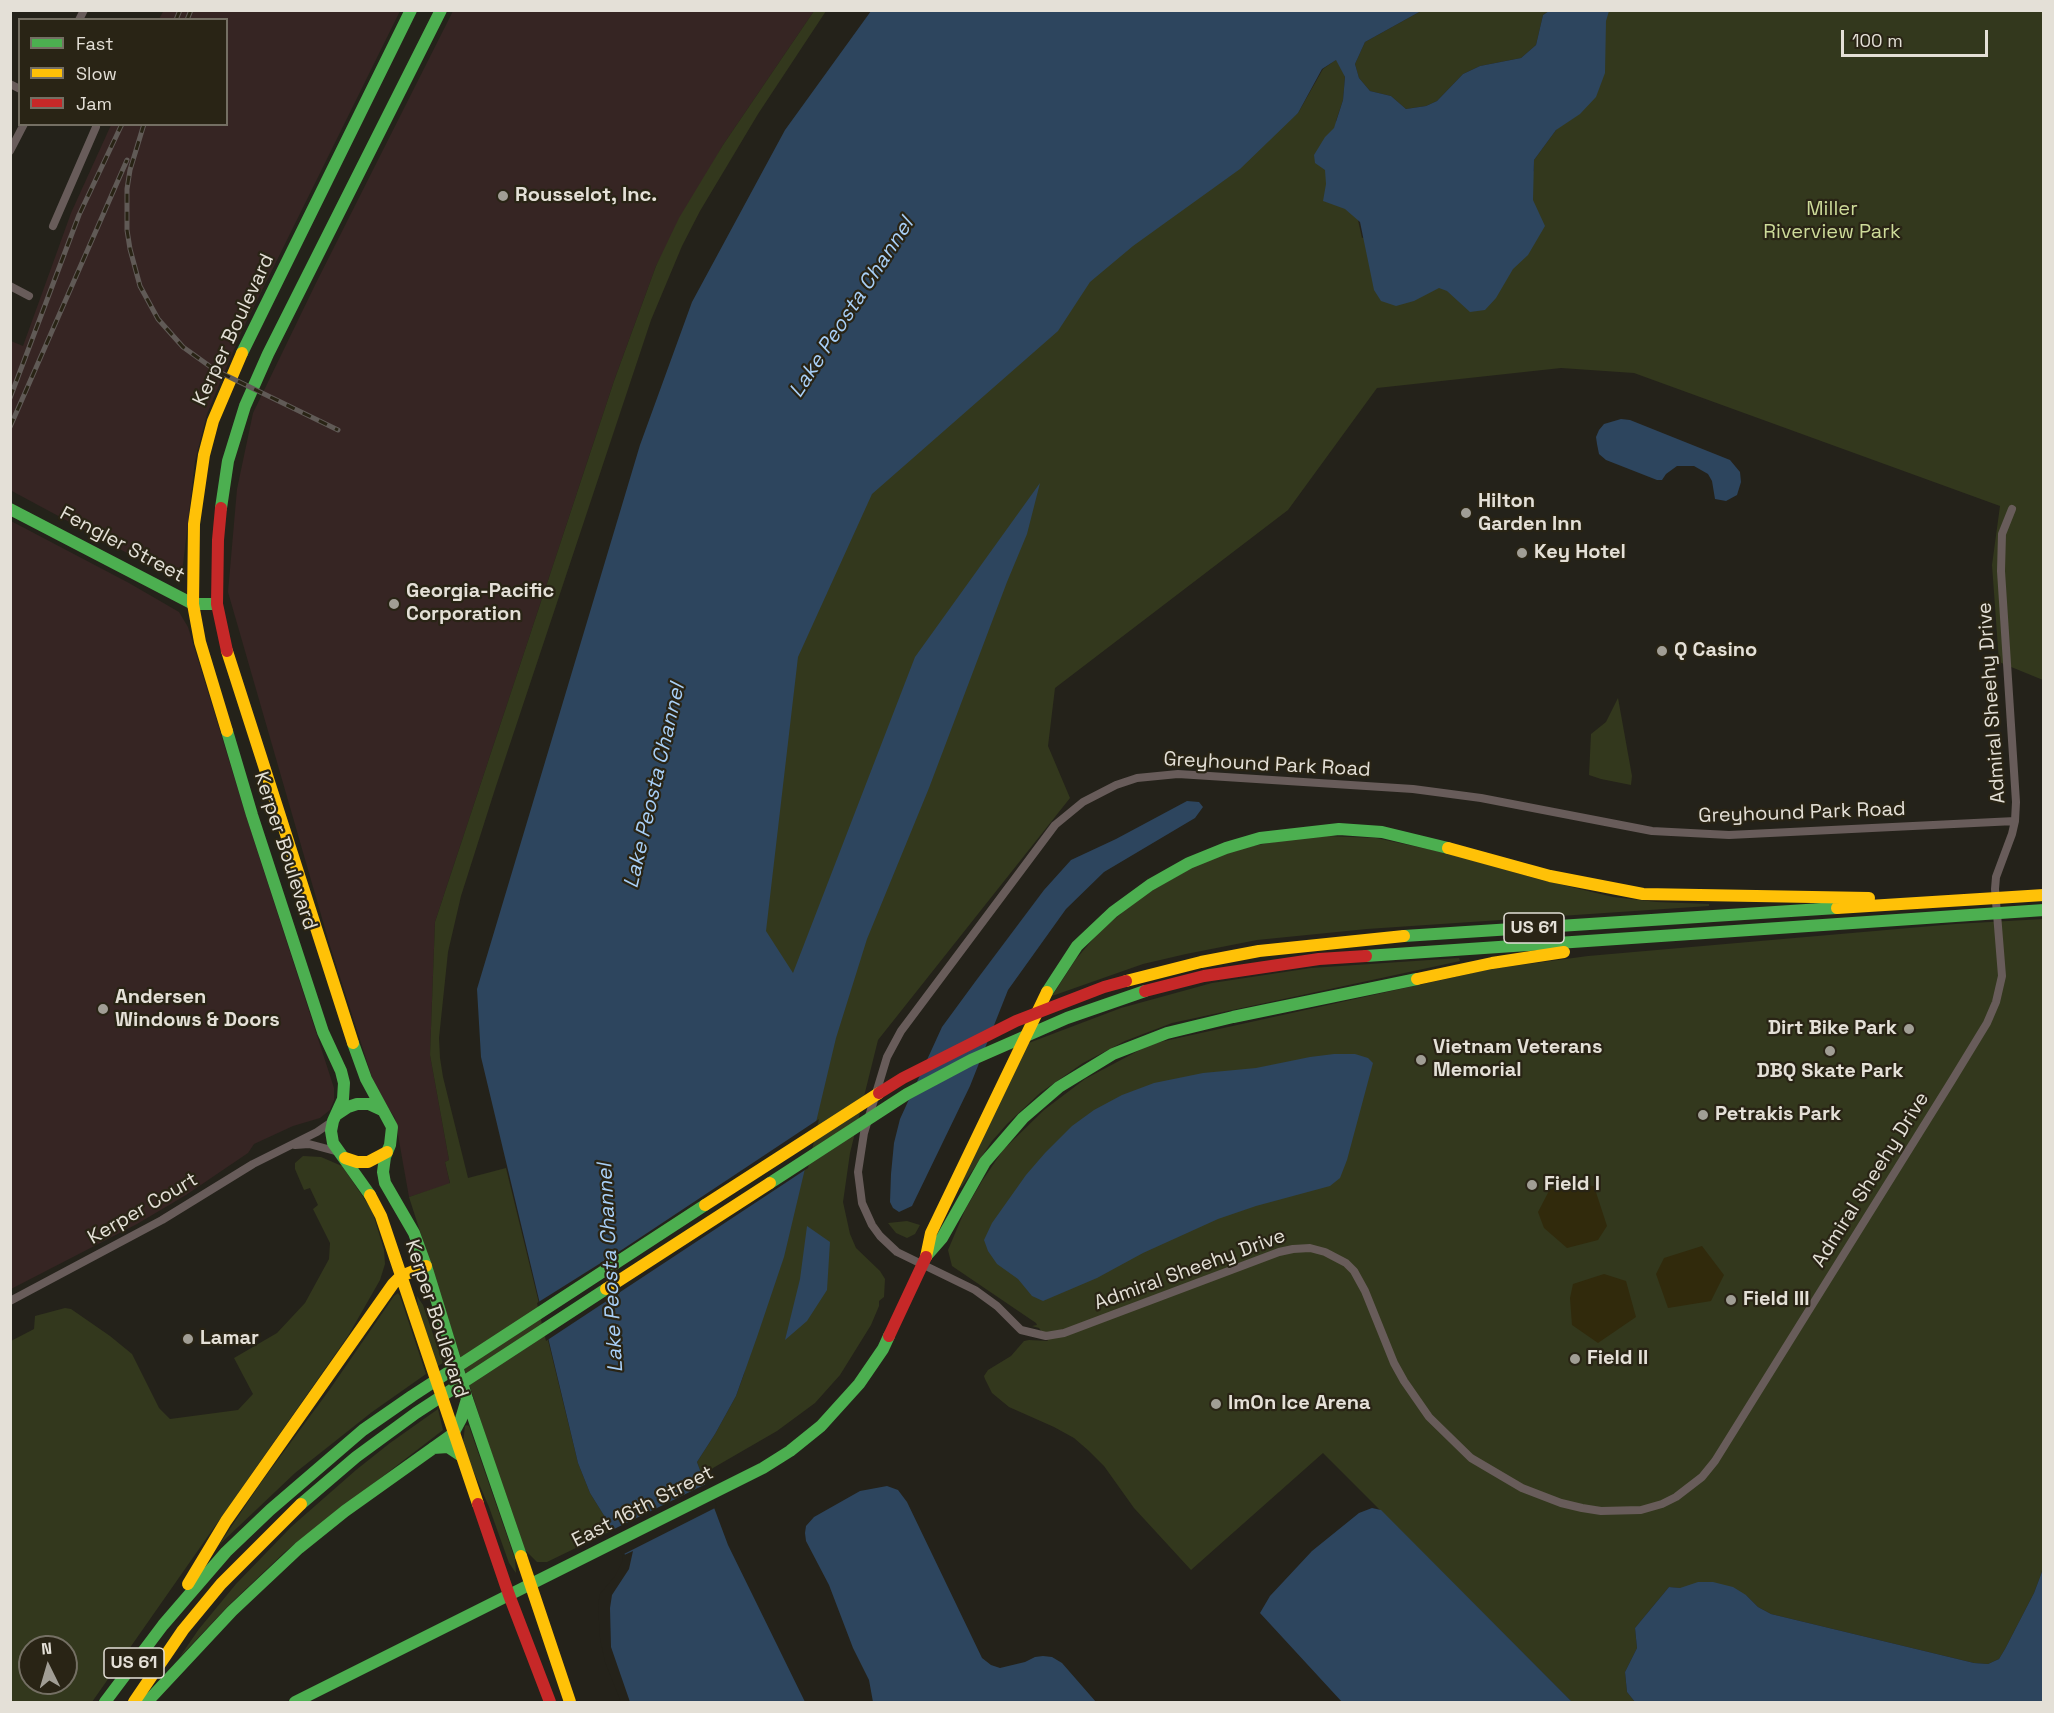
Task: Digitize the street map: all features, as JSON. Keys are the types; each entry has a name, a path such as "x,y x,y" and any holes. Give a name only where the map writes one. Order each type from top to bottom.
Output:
{"main road":[{"name":"Kerper Boulevard","path":"411,10 251,333 213,421 204,455 194,524 193,604 200,642 252,815 323,1032 341,1071 344,1083 342,1099 335,1118 332,1137 341,1154 374,1200 389,1238 460,1455 509,1595 550,1702"},
{"name":"Kerper Boulevard","path":"441,10 268,354 245,406 228,461 221,500 217,604 228,654 267,780 366,1079 392,1128 392,1138 383,1172 385,1183 414,1233 426,1266 467,1400 570,1702"},
{"name":"Fengler Street","path":"10,509 193,604 217,604"},
{"path":"925,1261 931,1233 986,1115 1049,987 1077,946 1113,912 1150,885 1189,863 1226,848 1260,838 1291,833 1339,829 1382,832 1466,852 1550,876 1642,894 1909,898 1925,903"},
{"name":"US 61","path":"105,1702 163,1625 226,1552 270,1510 363,1430 903,1078 1016,1021 1104,987 1201,962 1260,951 1345,941 2043,895"},
{"name":"US 61","path":"134,1702 183,1630 221,1584 303,1502 356,1456 416,1413 906,1094 971,1059 1019,1038 1077,1014 1149,990 1204,976 1319,959 2043,910"},
{"path":"925,1261 942,1238 985,1162 1023,1118 1077,1074 1140,1042 1167,1032 1233,1017 1462,969 1538,955 1643,945 1675,936"},
{"path":"335,1118 348,1107 357,1104 369,1104 382,1110"},
{"path":"341,1154 357,1162 369,1162 387,1152"},
{"name":"East 16th Street","path":"295,1702 592,1555 728,1486 790,1451 821,1426 859,1384 883,1349 925,1261"},
{"path":"163,1625 226,1521 384,1296 401,1276 426,1266"},
{"path":"147,1702 266,1577 308,1540 453,1434 467,1400"},
{"path":"434,1448 448,1447 460,1455"}],"street":[{"path":"10,151 23,126"},
{"path":"53,225 97,127"},
{"path":"10,286 29,296"},
{"name":"Admiral Sheehy Drive","path":"925,1261 981,1294 1021,1330 1046,1336 1064,1333 1279,1252 1310,1248 1325,1252 1346,1263 1354,1271 1404,1381 1429,1417 1471,1458 1522,1488 1572,1505 1601,1511 1641,1510 1662,1504 1690,1488 1715,1461 1987,1023 2000,992 2002,976 1995,889 1996,878 2015,821 2016,802 2000,554 2002,534 2012,509"},
{"name":"Greyhound Park Road","path":"925,1261 897,1252 880,1236 866,1213 859,1190 858,1172 864,1133 887,1057 901,1031 922,1001 1055,825 1083,802 1116,785 1146,777 1178,774 1413,789 1481,798 1652,831 1729,835 2015,821"},
{"name":"Kerper Court","path":"10,1300 152,1226 233,1175 318,1132 335,1118"},
{"path":"291,1145 309,1144 341,1154"}],"shaded area":[{"path":"164,10 400,11 241,333 207,414 195,461 181,582 10,490 11,341 23,346 71,213 111,126 228,126 228,18 160,18"},
{"path":"453,11 814,11 723,145 656,266 614,381 435,922 430,1055 449,1160 445,1162 450,1184 409,1197 395,1118 376,1090 330,946 228,592 237,489 253,413"},
{"path":"11,521 179,612 188,627 334,1088 334,1100 330,1110 320,1118 293,1126 254,1144 248,1153 186,1195 137,1224 11,1289"}],"green space":[{"path":"814,11 826,11 758,114 700,211 682,246 651,320 496,786 461,896 448,952 439,1038 440,1058 468,1178 506,1168 578,1463 590,1493 613,1530 547,1562 537,1562 524,1549 409,1197 450,1183 445,1162 449,1160 430,1055 435,922 614,381 656,266 679,218 723,145"},
{"path":"1421,11 1549,11 1543,15 1536,45 1521,58 1480,66 1463,74 1437,101 1426,106 1406,109 1391,96 1370,91 1359,78 1355,64 1365,42"},
{"name":"Miller Riverview Park","path":"1606,11 2043,11 2043,680 1999,662 1992,565 2000,506 1634,373 1561,368 1377,388 1288,510 1055,688 1048,746 1070,798 878,1040 850,1153 843,1202 850,1234 856,1248 880,1271 885,1279 884,1297 879,1301 871,1325 840,1375 815,1403 777,1431 713,1468 703,1478 697,1462 736,1396 744,1374 781,1036 732,822 830,519 1083,264 1298,113 1323,69 1337,59 1345,77 1343,100 1336,121 1362,238 1534,171 1534,160 1556,130"},
{"path":"1618,698 1632,776 1631,785 1589,775 1591,734 1606,722"},
{"path":"1326,836 1376,838 1446,853 1613,897 1709,904 1709,906 1367,929 1257,940 1143,964 1052,996 1076,959 1100,931 1141,897 1193,867 1237,849 1284,840"},
{"path":"2043,919 2043,1569 2034,1593 2005,1649 1999,1659 1988,1664 1974,1663 1771,1614 1758,1607 1746,1595 1669,1587 1635,1628 1637,1648 1625,1672 1627,1692 1635,1702 1572,1702 1323,1453 1191,1570 1134,1508 1104,1466 1089,1451 1074,1438 1054,1427 1009,1407 992,1393 985,1379 984,1376 988,1370 1011,1356 1024,1341 1048,1341 1039,1328 1032,1326 1037,1325 1036,1323 952,1266 948,1250 965,1210 1003,1150 1044,1110 1085,1079 1151,1044 1491,969 1588,956 1955,924"},
{"path":"1459,958 1460,961 1172,1023 1125,1041 1083,1063 1040,1093 992,1141 961,1188 959,1187 1026,1044 1121,1008 1212,983 1311,968"},
{"path":"303,1156 321,1157 342,1166 372,1210 384,1250 385,1264 380,1280 348,1336 92,1702 11,1702 11,1341 34,1329 35,1316 65,1308 71,1309 132,1354 159,1408 170,1419 238,1410 253,1394 234,1358 277,1333 305,1303 329,1259 330,1243 313,1209 318,1205 310,1188 304,1190 295,1169 295,1163"},
{"path":"907,1221 920,1225 915,1234 907,1238 896,1233 888,1223"},
{"path":"398,1293 426,1374 372,1412 295,1473 219,1545 260,1484"},
{"path":"417,1296 423,1305 443,1363 436,1367 418,1306"},
{"path":"438,1409 443,1430 286,1551 229,1605 179,1658 199,1629 236,1584 291,1527 356,1470"},
{"path":"467,1425 515,1559 516,1573 509,1563 489,1507 466,1454 463,1443"}],"sand":[{"path":"1567,1184 1594,1186 1607,1226 1598,1240 1567,1248 1544,1228 1538,1212 1550,1189"},
{"path":"1702,1246 1724,1275 1711,1301 1668,1308 1656,1274 1664,1258"},
{"path":"1604,1274 1626,1281 1636,1317 1598,1343 1572,1325 1570,1298 1573,1284"}],"water":[{"name":"Lake Peosta Channel","path":"871,11 1421,11 1365,42 1355,64 1359,78 1370,91 1391,96 1406,109 1426,106 1437,101 1463,74 1480,66 1521,58 1536,45 1543,15 1549,11 1609,11 1606,21 1605,73 1596,97 1580,114 1556,130 1534,160 1533,200 1545,226 1528,255 1513,269 1496,298 1485,310 1470,312 1447,291 1439,288 1414,301 1396,306 1381,301 1374,290 1360,222 1345,209 1323,201 1326,184 1325,170 1315,163 1314,155 1325,137 1334,128 1343,100 1345,77 1336,60 1322,69 1298,113 1240,169 1133,246 1090,282 1058,331 872,494 798,657 766,931 793,973 915,657 1040,483 1027,534 929,788 867,939 836,1038 784,1257 757,1337 736,1396 697,1462 728,1545 805,1702 624,1702 608,1661 601,1605 618,1577 625,1555 613,1530 590,1493 578,1463 481,1057 477,989 640,445 692,302 785,130"},
{"path":"1621,419 1630,420 1730,460 1740,472 1741,482 1737,495 1726,501 1715,499 1712,481 1708,474 1694,466 1677,466 1662,480 1657,480 1606,460 1599,454 1596,437 1604,424"},
{"path":"1187,801 1199,802 1203,807 1195,818 1104,872 1066,909 1008,990 970,1086 912,1206 899,1212 893,1208 890,1202 891,1174 894,1143 900,1119 942,1027 1044,890 1071,860"},
{"path":"1334,1054 1355,1054 1368,1058 1373,1063 1347,1160 1340,1178 1330,1186 1218,1219 1143,1253 1097,1278 1043,1301 1032,1296 1018,1279 997,1264 988,1251 984,1240 992,1223 1026,1175 1072,1126 1094,1110 1122,1095 1154,1083 1203,1073 1256,1068"},
{"path":"807,1226 830,1242 827,1290 807,1321 785,1340 800,1279"},
{"path":"887,1486 898,1490 907,1502 982,1658 1000,1668 1035,1657 1052,1657 1062,1663 1096,1702 873,1702 869,1680 853,1648 829,1585 806,1541 805,1533 806,1526 814,1517 860,1491"},
{"path":"1372,1508 1381,1510 1572,1702 1342,1702 1260,1613 1270,1596 1312,1551 1359,1513"},
{"path":"2043,1569 2043,1702 1635,1702 1627,1692 1625,1672 1637,1648 1635,1628 1669,1587 1680,1588 1698,1582 1713,1582 1733,1587 1746,1595 1758,1607 1771,1614 1974,1663 1988,1664 1999,1659 2005,1649 2034,1593"}],"pier":[{"path":"819,1119 808,1168 546,1341 537,1303"},
{"path":"708,1483 717,1507 622,1555 610,1531"},
{"path":"633,1551 629,1569 612,1595 610,1608 611,1647 630,1702 621,1702 605,1662 600,1638 598,1605 600,1594 615,1576 623,1560 622,1556"}],"railway":[{"path":"177,18 180,10"},
{"path":"188,18 191,10"},
{"path":"10,398 79,215 121,126"},
{"path":"143,126 130,170 127,189 127,230 140,286 158,319 183,347 215,370 338,430"},
{"path":"10,427 127,160"}],"traffic: fast":[{"path":"242,353 411,10"},
{"path":"221,508 228,461 245,406 268,354 441,10"},
{"path":"10,509 193,604 217,604"},
{"path":"227,731 323,1032 341,1071 344,1083 343,1099 333,1121 331,1131 333,1143 370,1195"},
{"path":"1047,992 1077,946 1113,912 1150,885 1189,863 1226,848 1260,838 1339,829 1382,832 1448,848"},
{"path":"1404,936 1837,908"},
{"path":"1366,956 2044,910"},
{"path":"928,1254 942,1238 985,1162 1023,1118 1059,1087 1113,1054 1167,1033 1417,979"},
{"path":"770,1183 907,1094 971,1060 1067,1018 1145,991"},
{"path":"353,1043 366,1079 392,1127 383,1172 385,1183 414,1233 467,1399 521,1556"},
{"path":"336,1115 357,1104 369,1104 382,1110"},
{"path":"105,1702 163,1625 226,1552 270,1510 363,1430 705,1205"},
{"path":"301,1504 356,1457 416,1413 606,1289"},
{"path":"295,1702 763,1468 790,1451 821,1426 859,1384 883,1349 889,1336"},
{"path":"147,1702 232,1611 299,1548 345,1511 453,1434 461,1419 467,1399"},
{"path":"433,1448 448,1447 460,1455"}],"traffic: slow":[{"path":"227,731 200,642 193,604 194,524 204,455 213,421 242,353"},
{"path":"227,651 353,1043"},
{"path":"1448,848 1550,876 1643,894 1869,898"},
{"path":"1837,908 2044,895"},
{"path":"1126,981 1201,962 1259,951 1404,936"},
{"path":"1417,979 1492,963 1564,952"},
{"path":"926,1257 931,1233 1047,992"},
{"path":"705,1205 879,1093"},
{"path":"345,1158 357,1162 368,1162 387,1152"},
{"path":"606,1289 770,1183"},
{"path":"370,1195 381,1216 478,1504"},
{"path":"188,1584 226,1521 393,1284 401,1276 426,1266"},
{"path":"134,1702 183,1630 221,1584 301,1504"},
{"path":"521,1556 570,1702"}],"traffic: jam":[{"path":"221,508 217,604 227,651"},
{"path":"1145,991 1204,976 1319,959 1366,956"},
{"path":"879,1093 903,1078 1016,1021 1104,987 1126,981"},
{"path":"889,1336 926,1257"},
{"path":"478,1504 509,1595 550,1702"}],"place":[{"name":"Rousselot, Inc.","path":"503,196"},
{"name":"Hilton Garden Inn","path":"1466,513"},
{"name":"Key Hotel","path":"1522,553"},
{"name":"Georgia-Pacific Corporation","path":"394,604"},
{"name":"Q Casino","path":"1662,651"},
{"name":"Andersen Windows & Doors","path":"103,1009"},
{"name":"Dirt Bike Park","path":"1909,1029"},
{"name":"DBQ Skate Park","path":"1830,1051"},
{"name":"Vietnam Veterans Memorial","path":"1421,1060"},
{"name":"Petrakis Park","path":"1703,1115"},
{"name":"Field I","path":"1532,1185"},
{"name":"Field III","path":"1731,1300"},
{"name":"Lamar","path":"188,1339"},
{"name":"Field II","path":"1575,1359"},
{"name":"ImOn Ice Arena","path":"1216,1404"}]}
